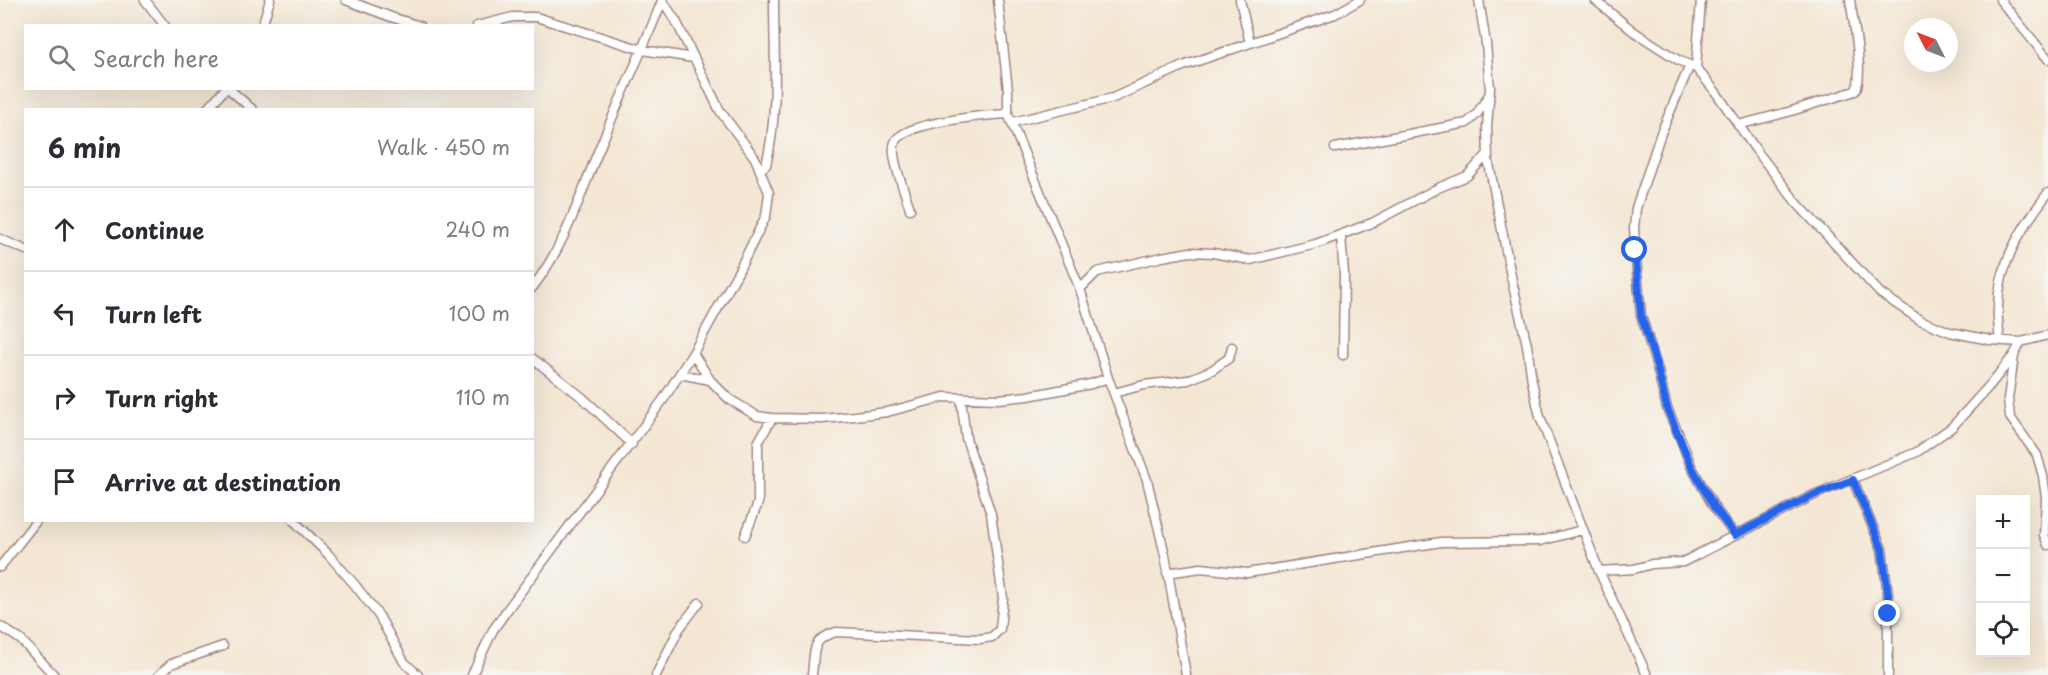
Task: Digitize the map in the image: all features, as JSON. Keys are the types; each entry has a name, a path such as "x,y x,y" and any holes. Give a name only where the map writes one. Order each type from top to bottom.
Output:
{"street":[{"path":"146,0 164,24"},
{"path":"263,24 270,0"},
{"path":"346,0 414,24"},
{"path":"534,286 544,273 571,224 602,141 662,0"},
{"path":"472,675 493,630 632,444 680,374 738,272 766,216 769,193 755,158 720,111 676,21 662,0"},
{"path":"760,170 766,165 771,131 775,77 774,0"},
{"path":"998,0 1008,90 1008,114 1080,289 1108,378 1147,480 1186,675"},
{"path":"1240,0 1250,43"},
{"path":"1013,122 1113,98 1183,66 1335,14 1360,0"},
{"path":"1479,0 1486,44 1489,95 1488,154 1540,417 1599,571 1647,675"},
{"path":"1595,0 1633,31 1693,67 1796,202 1880,293 1920,320 1950,332 2000,341 2021,342 2048,335"},
{"path":"1701,0 1693,67 1661,133 1636,208 1634,228 1641,315 1667,408 1691,466 1714,507 1735,535"},
{"path":"1738,125 1855,91 1859,83 1859,63 1850,0"},
{"path":"2000,0 2048,59"},
{"path":"485,24 513,17 536,17 642,50 693,58"},
{"path":"208,108 225,90"},
{"path":"229,90 251,108"},
{"path":"1335,148 1467,123 1477,114 1489,95"},
{"path":"910,209 894,156 895,140 899,136 918,128 965,116 1008,114"},
{"path":"1080,289 1097,272 1162,257 1190,252 1213,253 1250,260 1295,250 1341,236 1467,176 1488,154"},
{"path":"2000,341 1998,307 2002,272 2014,243 2048,194"},
{"path":"1341,236 1344,274 1343,356"},
{"path":"0,239 24,249"},
{"path":"1599,571 1683,562 1816,494 1917,452 1952,428 1990,385 2014,355 2021,342"},
{"path":"1114,393 1144,385 1188,380 1212,370 1229,358 1232,348"},
{"path":"693,353 710,380 729,399 757,416 772,418 833,418 887,412 944,397 961,399 1028,396 1091,384 1108,378"},
{"path":"2014,355 2008,399 2010,417 2037,454 2046,498 2044,535 2048,545"},
{"path":"534,360 583,398 632,444"},
{"path":"680,374 710,380"},
{"path":"812,675 816,643 823,635 836,632 980,639 992,637 1000,628 1003,598 991,514 966,438 961,399"},
{"path":"745,536 758,503 759,443 772,418"},
{"path":"1853,480 1882,549 1888,594 1888,675"},
{"path":"0,567 35,522"},
{"path":"295,522 356,585 379,616 404,662 417,675"},
{"path":"1167,573 1202,568 1247,573 1441,542 1540,541 1582,530"},
{"path":"656,675 679,629 699,603"},
{"path":"0,626 21,640 54,675"},
{"path":"159,675 171,664 223,646"}],"route":[{"path":"1635,250 1641,315 1667,408 1691,466 1714,507 1735,535 1816,494 1853,480 1882,549 1888,594 1888,614"}]}
